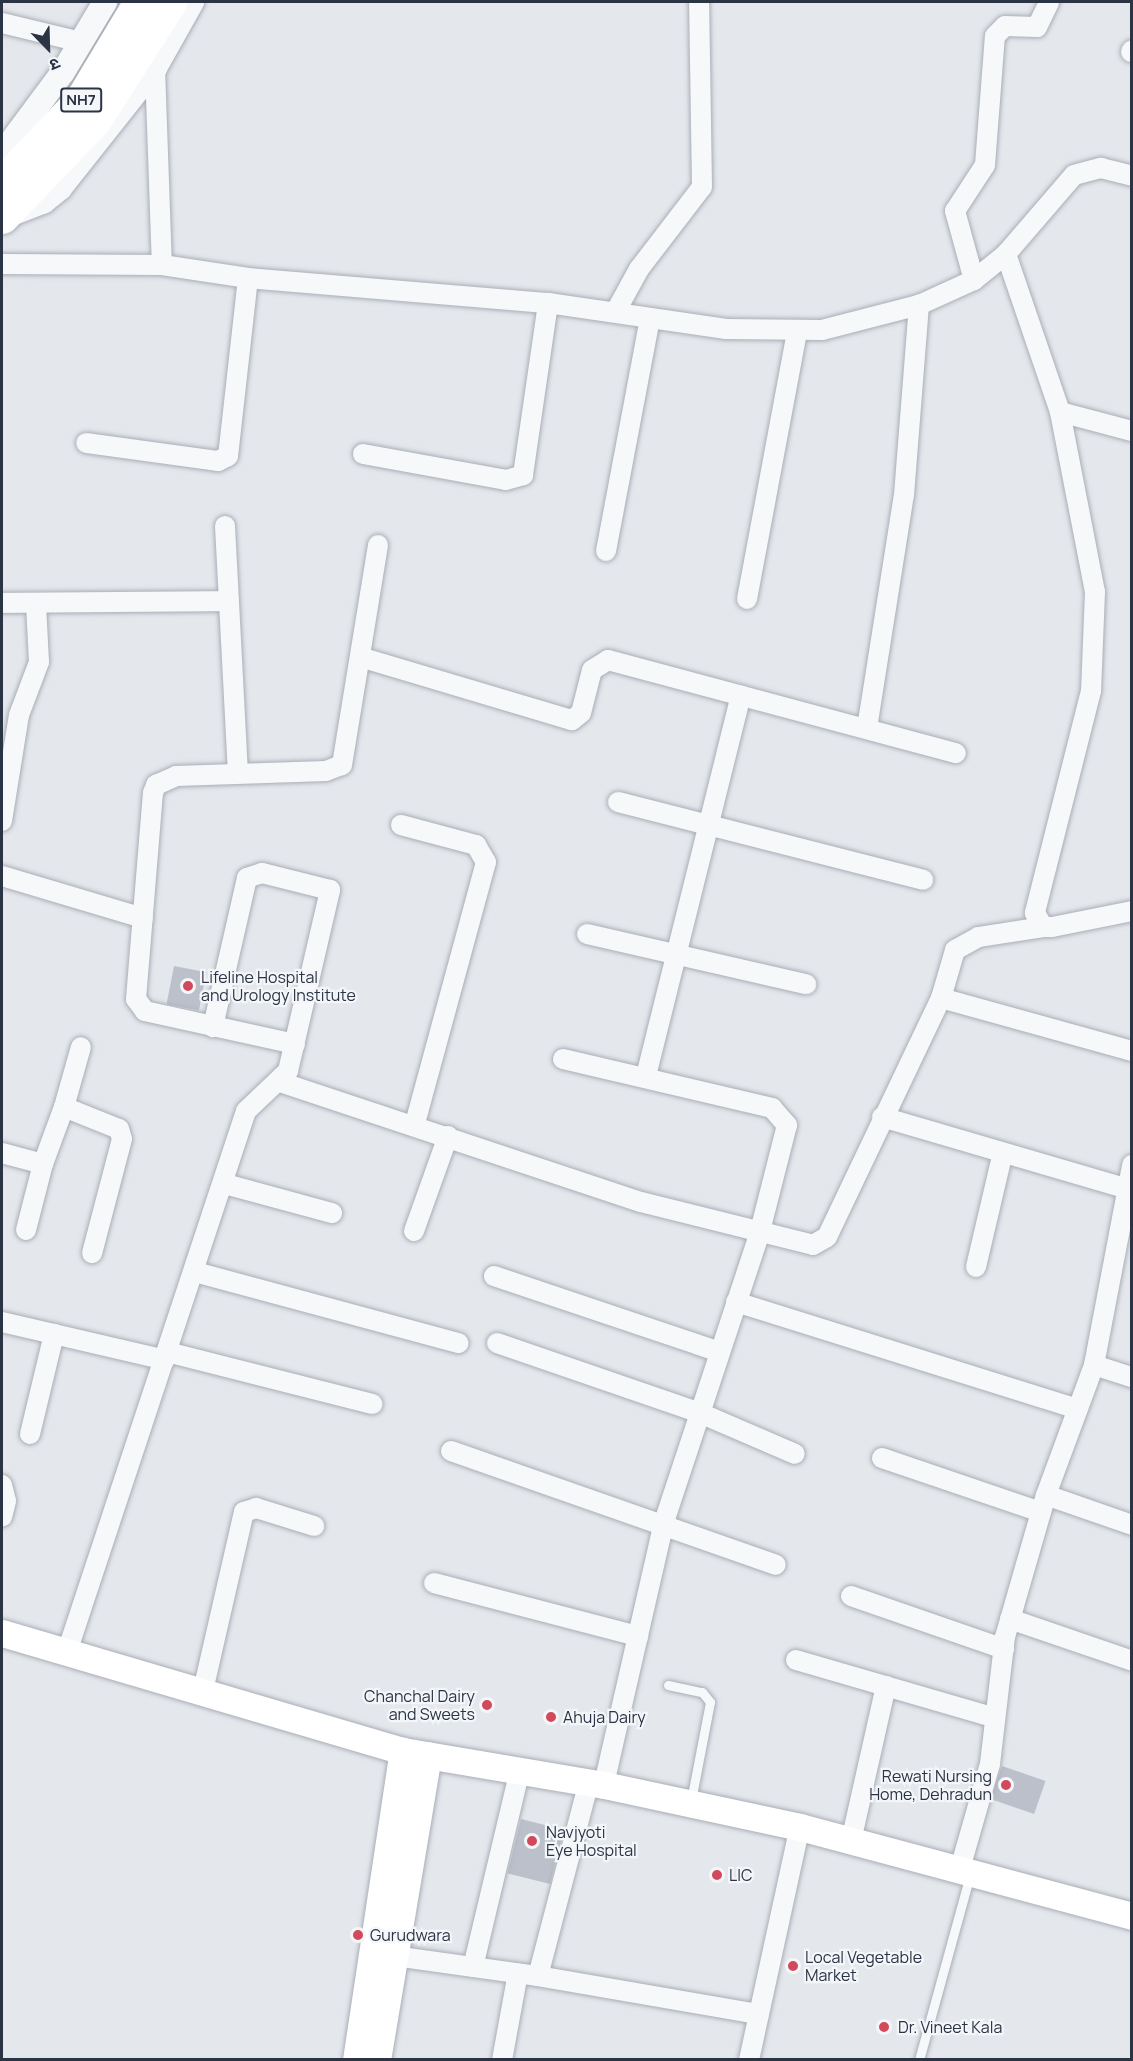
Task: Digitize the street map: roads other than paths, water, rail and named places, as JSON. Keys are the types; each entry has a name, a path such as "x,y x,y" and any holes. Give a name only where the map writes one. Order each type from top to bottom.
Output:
{"highway":[{"name":"NH7","path":"2,183 81,100 140,2"},
{"name":"NH7","path":"2,217 35,186 94,121 170,2"}],"main road":[{"path":"2,1633 66,1655 202,1695 415,1753 597,1783 800,1827 1131,1916"},
{"path":"377,2060 394,1956 415,1753"},
{"path":"356,2060 415,1753"}],"street":[{"path":"2,154 81,42 105,2"},
{"path":"2,217 44,202 60,188 155,68 192,2"},
{"path":"616,311 639,269 702,187 699,2"},
{"path":"974,280 955,211 985,165 997,32 1005,26 1037,27 1048,2"},
{"path":"2,23 81,42"},
{"path":"155,68 162,265"},
{"path":"2,264 162,265 248,278 548,303 616,311 650,318 797,333 919,305 974,280 1006,254 1074,175 1101,168 1131,176"},
{"path":"1006,254 1060,412 1086,531 1096,624 1091,691 1035,913 1042,927"},
{"path":"86,443 218,461 228,456 248,278"},
{"path":"363,454 506,480 523,475 548,303"},
{"path":"867,728 904,495 919,305"},
{"path":"606,551 650,318"},
{"path":"747,599 797,333"},
{"path":"1060,412 1131,431"},
{"path":"225,526 238,772"},
{"path":"295,1044 213,1027 140,1005 135,986 156,785 176,776 238,772 326,771 342,765 378,545"},
{"path":"2,603 229,601"},
{"path":"2,821 19,715 39,662 36,604"},
{"path":"360,657 572,720 581,713 592,670 601,660 956,753"},
{"path":"646,1076 741,696"},
{"path":"618,802 923,880"},
{"path":"400,825 476,845 486,862 415,1124"},
{"path":"66,1655 225,1184 246,1111 264,1090 280,1082 295,1044 330,890 262,873 243,885 213,1027"},
{"path":"2,876 143,918"},
{"path":"280,1082 415,1124 640,1202 759,1234 813,1245 827,1237 941,998 960,944 1131,911"},
{"path":"587,934 676,957 806,984"},
{"path":"941,998 1131,1051"},
{"path":"26,1230 43,1164 64,1107 81,1047"},
{"path":"538,1976 597,1783 638,1636 664,1522 759,1234 787,1140 783,1114 646,1076 563,1059"},
{"path":"64,1107 122,1133 92,1253"},
{"path":"882,1118 1002,1156 1125,1188"},
{"path":"414,1231 448,1136"},
{"path":"2,1153 43,1164"},
{"path":"976,1267 1002,1156"},
{"path":"965,1873 990,1764 1004,1649 1010,1619 1043,1503 1094,1365 1125,1188 1131,1166"},
{"path":"225,1184 332,1213"},
{"path":"195,1272 459,1343"},
{"path":"494,1276 720,1352"},
{"path":"736,1302 1077,1409"},
{"path":"2,1322 166,1356 373,1404"},
{"path":"30,1434 54,1334"},
{"path":"497,1343 700,1413 795,1454"},
{"path":"1094,1365 1131,1377"},
{"path":"451,1451 664,1522 776,1565"},
{"path":"882,1458 1131,1525"},
{"path":"2,1485 6,1501 2,1517"},
{"path":"202,1695 244,1512 256,1508 314,1526"},
{"path":"434,1583 638,1636"},
{"path":"850,1596 1004,1649"},
{"path":"1010,1619 1130,1660"},
{"path":"796,1660 995,1718"},
{"path":"851,1841 886,1686"},
{"path":"473,1967 520,1770"},
{"path":"749,2060 800,1827"},
{"path":"394,1956 538,1976 759,2014"},
{"path":"502,2060 518,1973"}],"lane":[{"path":"668,1685 702,1692 710,1702 690,1803"},
{"path":"919,2060 965,1873"}],"place":[{"name":"Lifeline Hospital and Urology Institute","path":"188,986"},
{"name":"Chanchal Dairy and Sweets","path":"487,1705"},
{"name":"Ahuja Dairy","path":"551,1717"},
{"name":"Rewati Nursing Home, Dehradun","path":"1006,1785"},
{"name":"Navjyoti Eye Hospital","path":"532,1841"},
{"name":"LIC","path":"717,1875"},
{"name":"Gurudwara","path":"358,1935"},
{"name":"Local Vegetable Market","path":"793,1966"},
{"name":"Dr. Vineet Kala","path":"884,2027"}]}
